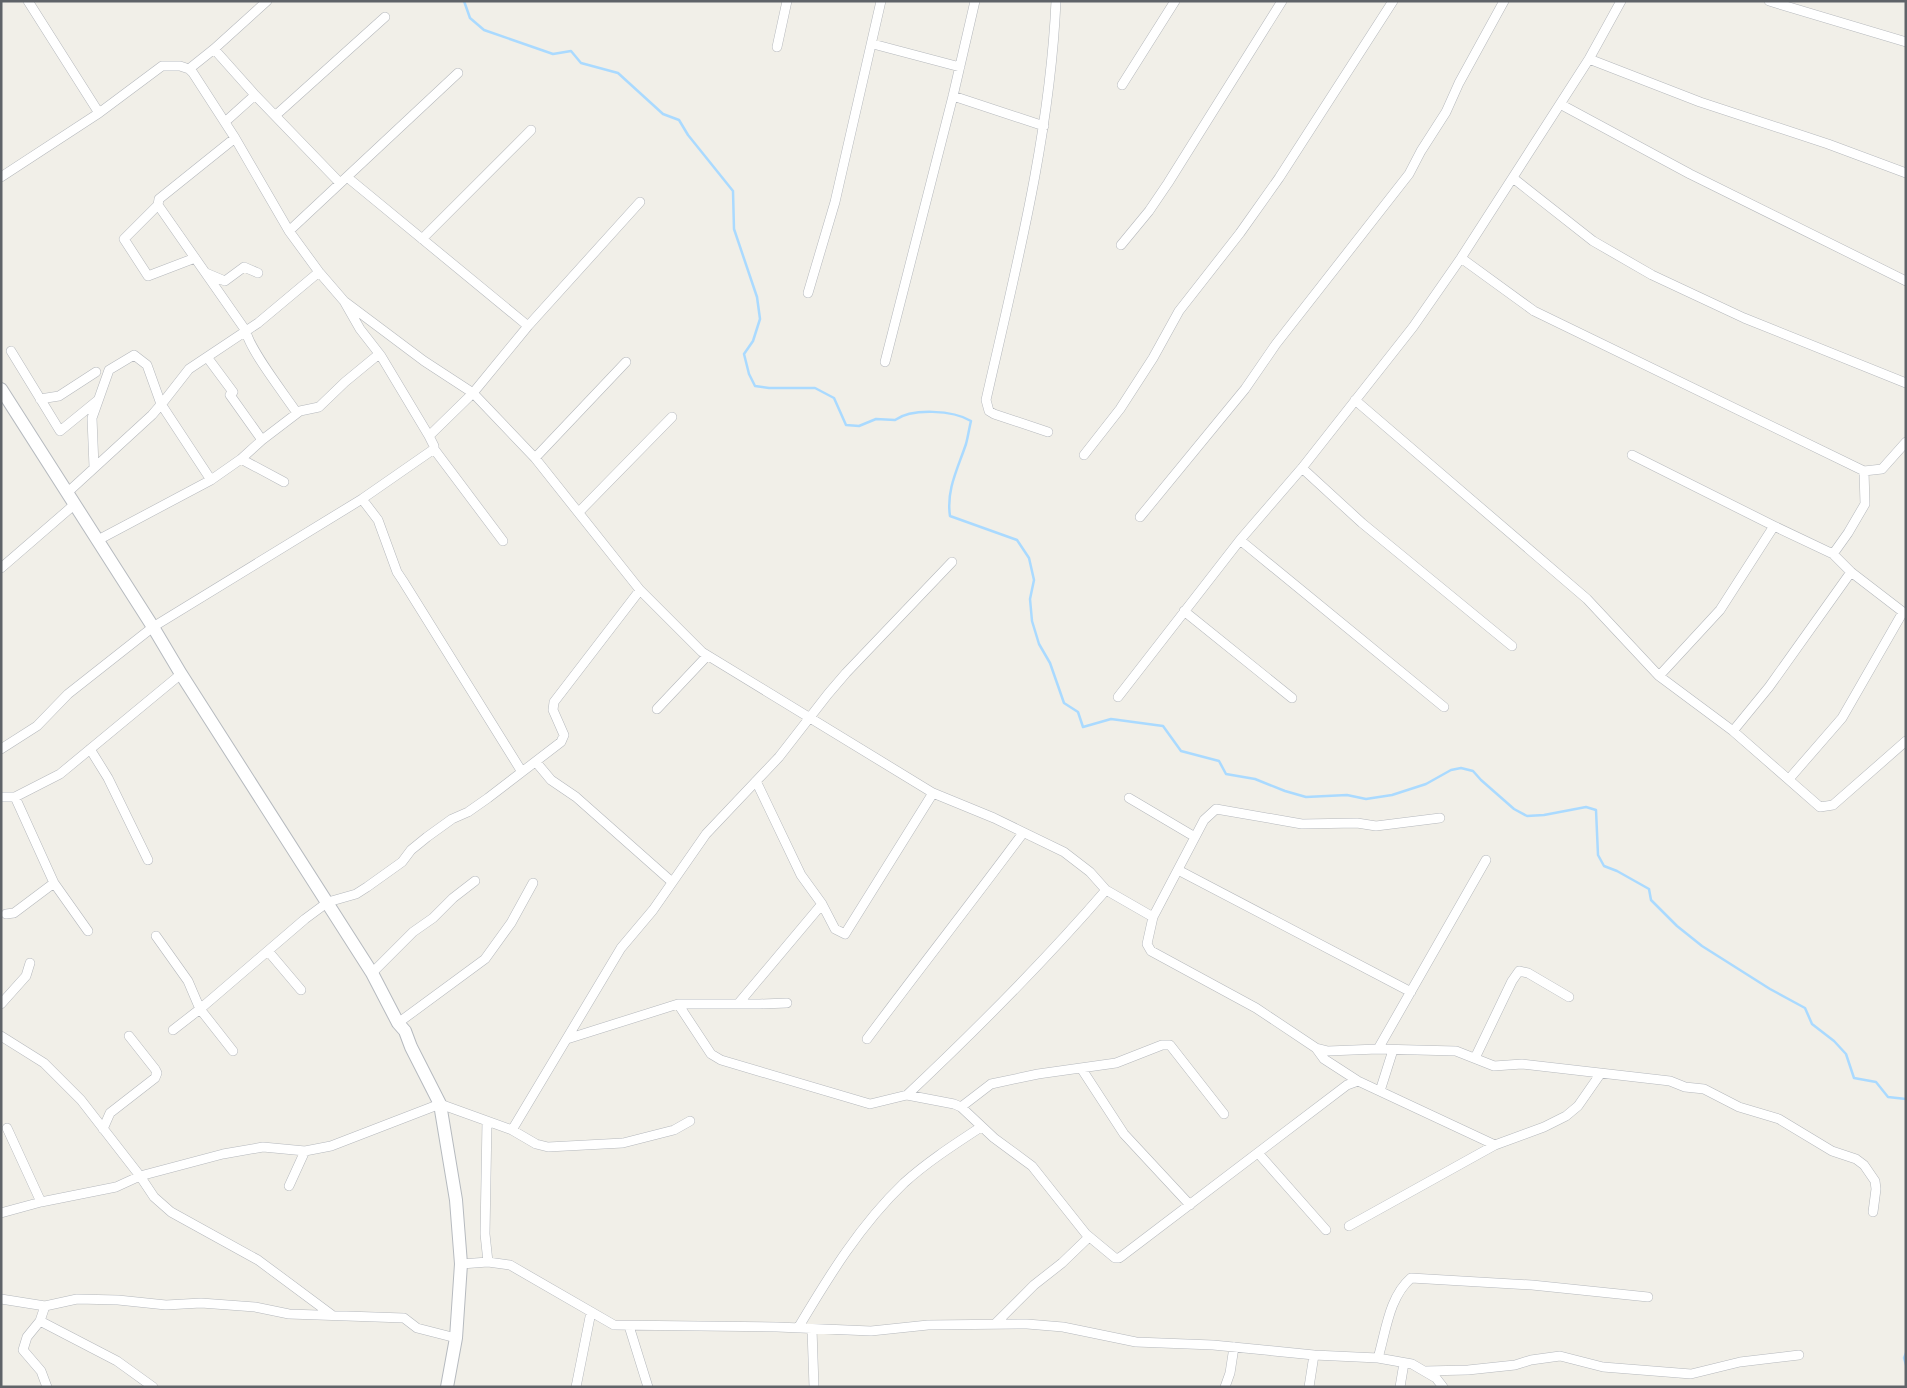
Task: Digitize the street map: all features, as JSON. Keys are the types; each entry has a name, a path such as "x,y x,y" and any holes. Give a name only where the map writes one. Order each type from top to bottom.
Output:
{"street":[{"path":"28,1 99,113"},
{"path":"189,69 267,1"},
{"path":"777,48 787,1"},
{"path":"808,293 835,202 873,44 881,1"},
{"path":"885,362 960,68 975,1"},
{"path":"1048,432 994,414 989,411 986,400 1021,246 1044,126 1056,1"},
{"path":"1122,85 1175,1"},
{"path":"1121,245 1168,183 1282,1"},
{"path":"1084,455 1120,409 1153,358 1179,312 1240,233 1279,178 1393,1"},
{"path":"1140,517 1245,389 1276,344 1409,174 1420,151 1446,112 1459,83 1504,1"},
{"path":"1118,697 1240,540 1302,468 1413,327 1461,258 1589,59 1621,1"},
{"path":"1769,1 1906,42"},
{"path":"276,115 385,17"},
{"path":"873,44 960,68"},
{"path":"214,49 255,95 344,180 422,239 528,326"},
{"path":"1589,59 1700,102 1828,144 1906,173"},
{"path":"1,177 99,113 162,66 180,66 189,69 235,138 289,231 319,272 344,301 429,436 434,449 502,541"},
{"path":"289,231 458,73"},
{"path":"225,122 255,95"},
{"path":"953,96 1044,126"},
{"path":"1560,104 1690,174 1906,281"},
{"path":"422,239 531,130"},
{"path":"195,258 148,276 124,239 158,205 159,199 235,138"},
{"path":"1513,178 1593,241 1652,275 1744,318 1906,383"},
{"path":"429,436 473,393 528,326 640,202"},
{"path":"158,205 246,331 247,337 259,357 297,413"},
{"path":"1461,258 1534,311 1864,471 1882,469 1906,442"},
{"path":"206,273 225,282 244,268 258,273"},
{"path":"68,492 161,404 189,369 246,331 319,272"},
{"path":"344,301 424,362 473,393 535,458 640,590 707,656 933,793 994,818 1064,852 1090,872 1106,890 1153,917"},
{"path":"11,351 60,431 98,400"},
{"path":"98,540 212,480 297,413 319,407 345,382 379,354"},
{"path":"94,467 92,418 98,400 109,370 134,355 147,366 161,404 212,480"},
{"path":"207,357 233,392 230,395 262,440"},
{"path":"535,458 626,362"},
{"path":"40,399 59,396 96,372"},
{"path":"1,389 372,973 398,1023 405,1031 411,1047 440,1104 456,1200 461,1264 456,1338 447,1387"},
{"path":"1355,400 1587,599 1659,676 1733,731 1820,807 1833,805 1906,741"},
{"path":"579,512 672,417"},
{"path":"1,749 37,726 68,694 153,627 362,499 434,449"},
{"path":"1632,455 1833,554 1851,572 1903,612 1842,718 1789,779"},
{"path":"241,459 284,482"},
{"path":"1302,468 1362,523 1512,646"},
{"path":"1833,554 1865,504 1864,471"},
{"path":"362,499 378,520 402,581 522,772"},
{"path":"1,568 75,504"},
{"path":"1659,676 1720,610 1774,526"},
{"path":"1240,540 1444,707"},
{"path":"512,1130 621,948 653,910 706,834 779,757 846,673 952,562"},
{"path":"1733,731 1769,686 1851,572"},
{"path":"173,1030 305,919 328,902 356,894 367,887 402,862 427,837 452,819 468,812 488,798 563,739 564,735 553,710 554,702 640,590"},
{"path":"1184,611 1292,698"},
{"path":"657,709 678,689 707,656"},
{"path":"1,797 15,797 60,774 181,674"},
{"path":"90,748 108,778 148,860"},
{"path":"536,762 556,784 576,797 672,882"},
{"path":"756,781 793,862 822,904 835,929 845,934 933,793"},
{"path":"15,797 54,883 88,932"},
{"path":"1130,798 1195,837"},
{"path":"1440,818 1376,826 1357,823 1302,824 1216,809 1204,820 1153,917 1147,944 1151,951 1256,1008 1316,1048 1328,1051 1378,1049 1456,1051 1494,1066 1522,1064 1670,1081 1685,1087 1704,1089 1739,1107 1779,1119 1832,1151 1850,1156 1864,1165 1875,1181 1876,1189 1873,1212"},
{"path":"867,1039 1024,833"},
{"path":"1378,1049 1486,860"},
{"path":"1178,870 1411,992"},
{"path":"372,973 413,932 433,918 460,892 475,881"},
{"path":"6,914 14,913 54,883"},
{"path":"398,1023 485,959 511,923 533,883"},
{"path":"907,1095 983,1023 1072,930 1106,890"},
{"path":"738,1004 822,904"},
{"path":"156,936 188,981 200,1009 233,1051"},
{"path":"268,951 301,990"},
{"path":"1,1004 26,976 30,963"},
{"path":"1475,1058 1512,981 1519,971 1528,973 1569,997"},
{"path":"567,1039 678,1004 787,1003"},
{"path":"678,1004 712,1054 721,1060 870,1104 907,1095 961,1107 994,1138 1032,1166 1089,1237 1115,1258 1119,1258 1347,1085 1358,1081"},
{"path":"1,1036 44,1063 81,1100 154,1197 171,1212 258,1260 332,1315"},
{"path":"103,1129 110,1113 155,1078 157,1073 129,1036"},
{"path":"961,1107 991,1084 1116,1063 1162,1044 1170,1045 1224,1114"},
{"path":"1316,1048 1324,1059 1358,1081 1495,1145"},
{"path":"1380,1091 1393,1050"},
{"path":"1081,1068 1124,1134 1190,1205"},
{"path":"1349,1226 1495,1145 1544,1127 1566,1116 1578,1106 1601,1073"},
{"path":"1,1213 40,1202 116,1187 140,1176 223,1154 263,1147 304,1151 331,1146 440,1104 512,1130 536,1144 548,1147 623,1143 674,1130 690,1121"},
{"path":"487,1121 485,1234 488,1262"},
{"path":"798,1328 834,1268 856,1237 884,1205 905,1182 951,1146 981,1127"},
{"path":"6,1128 40,1202"},
{"path":"289,1186 304,1151"},
{"path":"1258,1153 1326,1230"},
{"path":"995,1324 1089,1237"},
{"path":"461,1264 488,1262 510,1265 614,1325 871,1331 928,1326 1027,1324 1063,1327 1136,1342 1378,1358 1412,1364 1436,1378 1443,1387"},
{"path":"1378,1358 1395,1298 1411,1278 1532,1285 1648,1297"},
{"path":"1,1299 45,1306 77,1299 118,1300 166,1306 201,1303 255,1307 289,1314 404,1318 417,1328 456,1338"},
{"path":"45,1306 40,1321 27,1337 23,1350 40,1371 47,1387"},
{"path":"576,1387 591,1312"},
{"path":"40,1321 117,1361 153,1387"},
{"path":"629,1326 648,1387"},
{"path":"812,1329 814,1387"},
{"path":"1224,1387 1230,1373 1234,1347"},
{"path":"1309,1387 1314,1355"},
{"path":"1425,1371 1468,1370 1515,1365 1531,1360 1560,1356 1603,1367 1691,1374 1740,1362 1799,1355"},
{"path":"1400,1387 1404,1363"}],"waterway":[{"path":"464,1 470,18 484,30 553,54 571,51 581,63 618,73 663,114 679,120 688,135 733,191 734,229 757,297 760,319 753,341 744,354 749,374 755,386 769,388 815,388 834,398 846,425 859,426 876,419 895,420 902,416 922,412 944,413 963,417 971,421 966,444 951,488 950,516 1017,540 1029,558 1034,580 1030,599 1032,621 1039,644 1050,663 1064,703 1078,712 1083,727 1111,719 1163,726 1181,751 1219,761 1226,774 1255,779 1306,797 1347,795 1366,799 1392,795 1426,784 1451,770 1461,768 1473,771 1514,809 1527,816 1544,815 1586,807 1596,810 1598,855 1604,866 1649,889 1651,900 1677,926 1702,946 1770,989 1805,1008 1812,1024 1834,1041 1846,1054 1854,1078 1876,1082 1888,1097 1906,1099"},
{"path":"1906,1353 1904,1358 1906,1365"}]}
